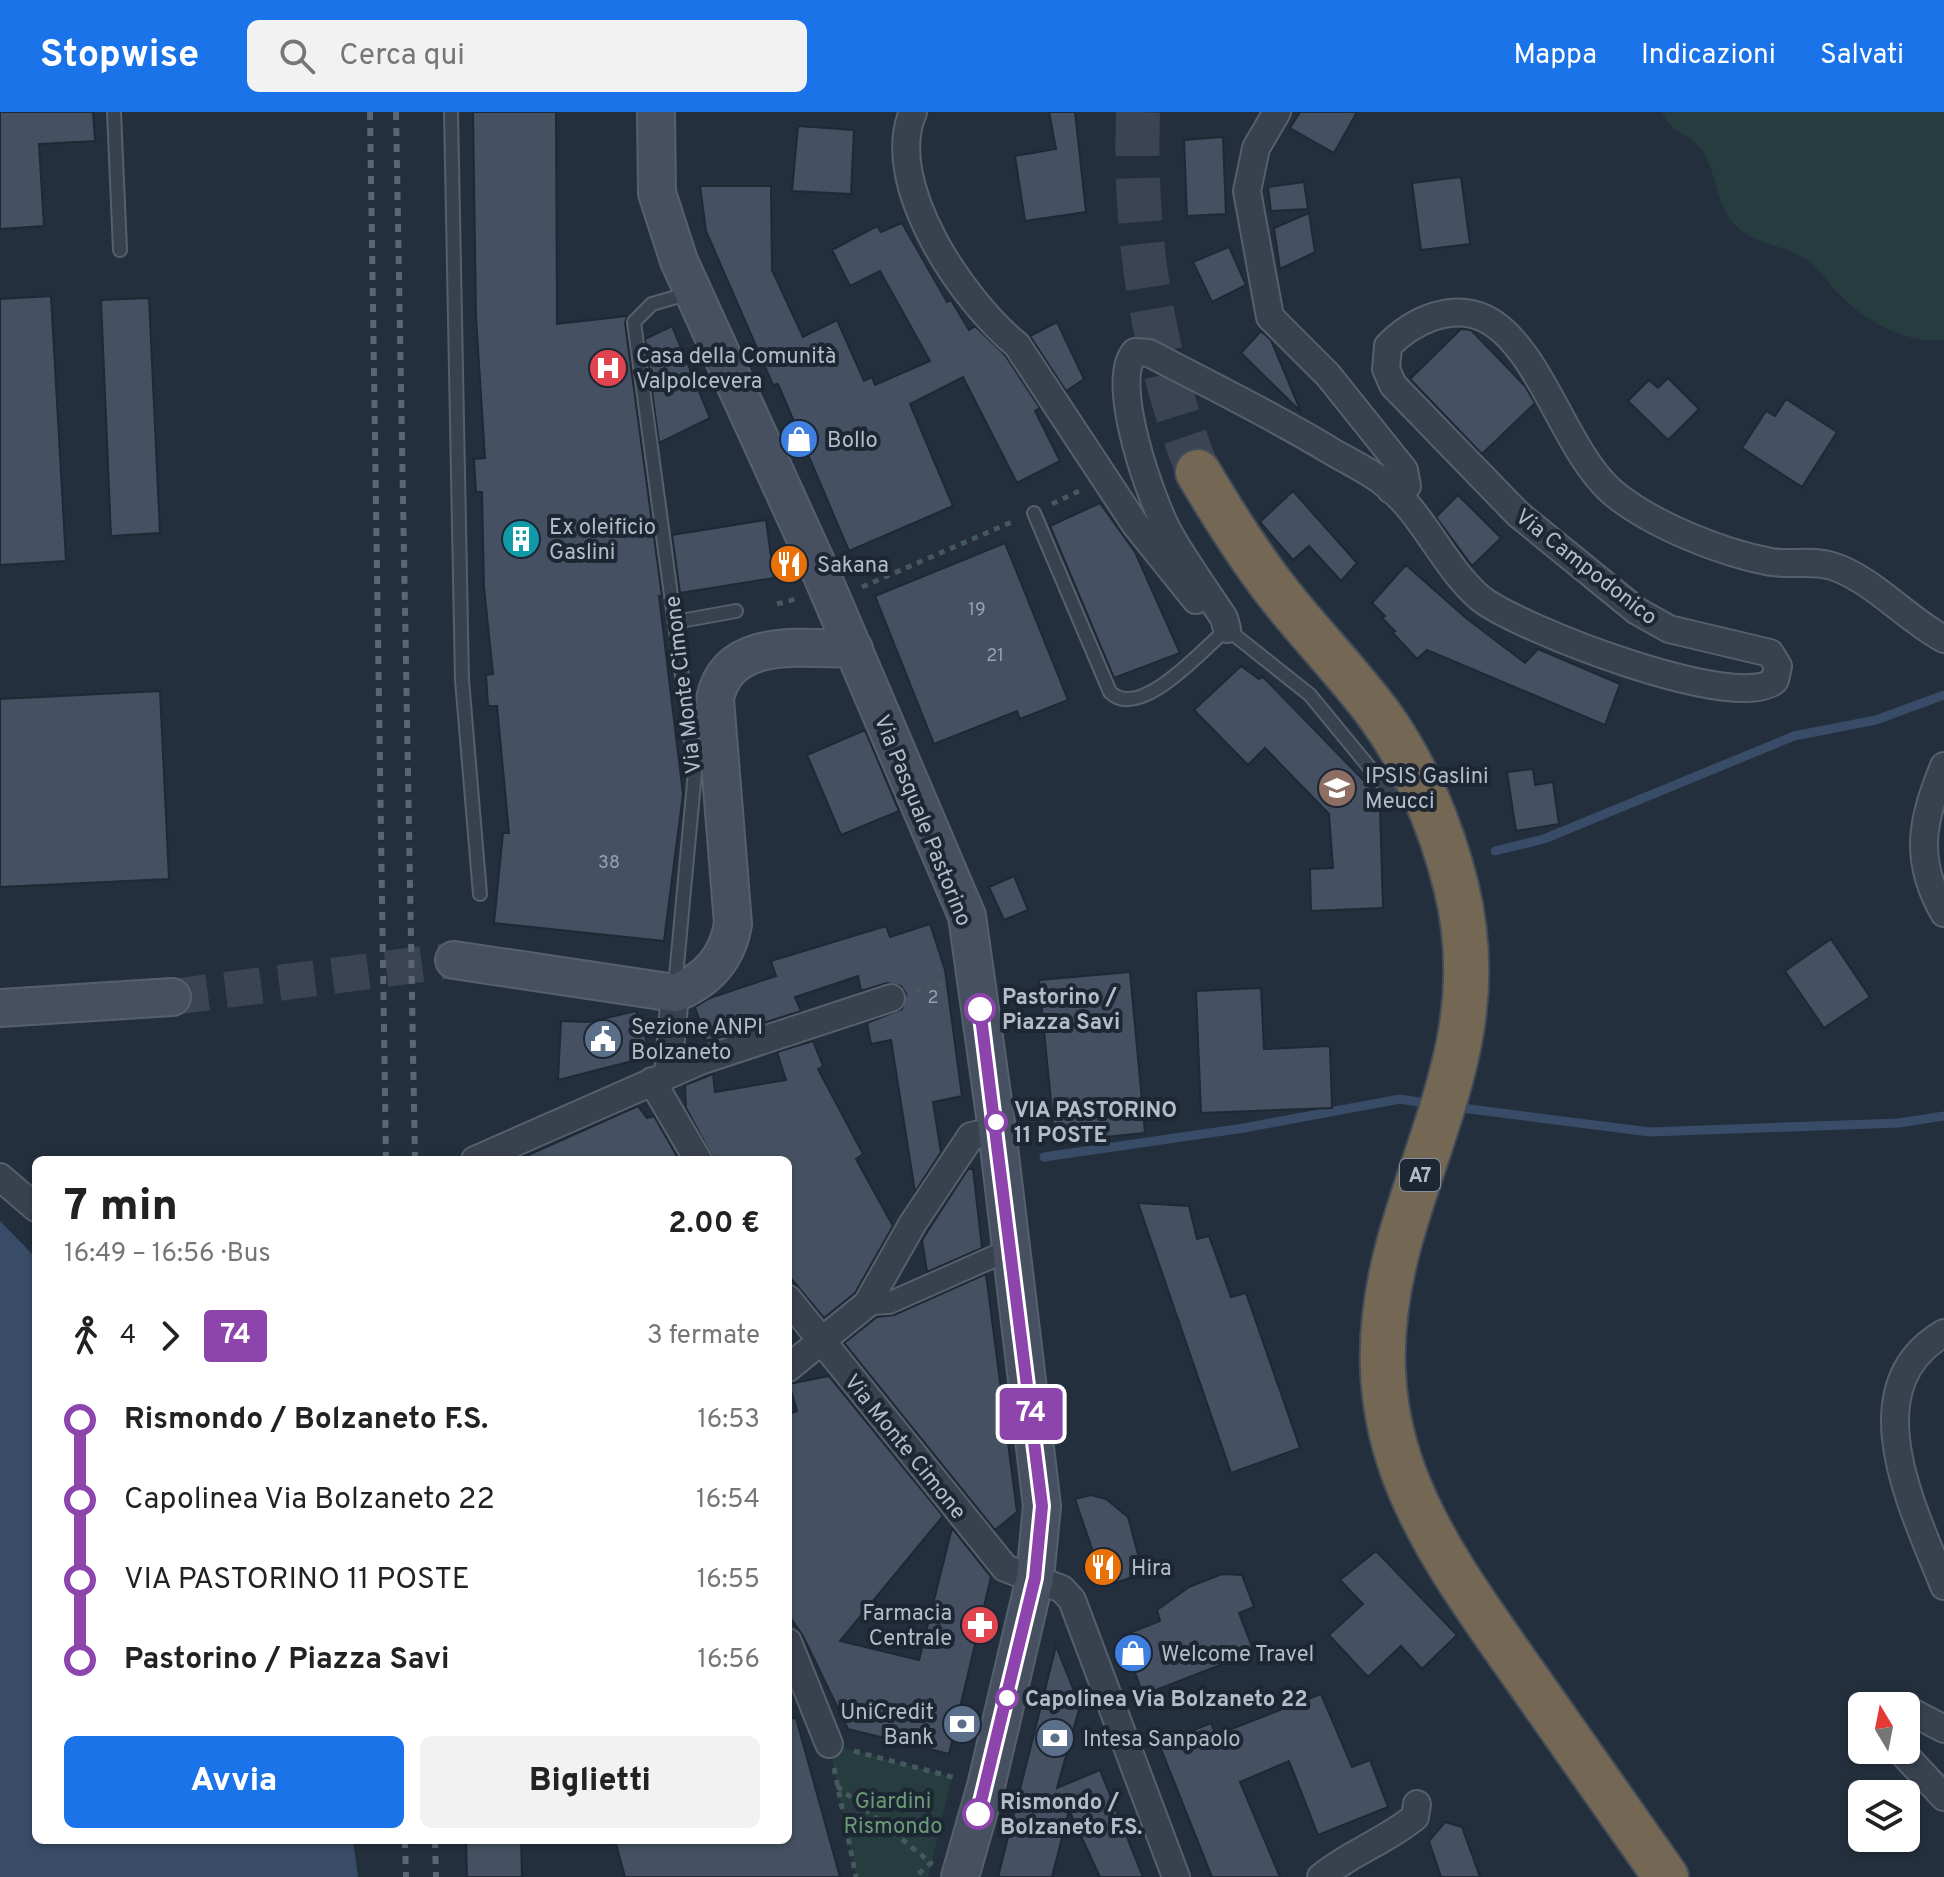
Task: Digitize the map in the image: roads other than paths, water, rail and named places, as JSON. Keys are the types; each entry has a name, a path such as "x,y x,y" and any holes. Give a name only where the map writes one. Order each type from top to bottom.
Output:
{"highway":[{"name":"A7","path":"1198,472 1231,529 1281,597 1381,717 1428,802 1456,887 1468,967 1461,1042 1401,1236 1382,1323 1383,1389 1401,1467 1435,1541 1485,1621 1666,1877"}],"main road":[{"name":"Via Pasquale Pastorino","path":"656,121 657,193 665,225 854,649 967,916 997,1130 1042,1506 1035,1578 986,1786 960,1877"},
{"path":"454,960 676,984 699,982 717,964 729,943 733,924 716,690 726,672 748,655 775,649 854,649"},
{"path":"0,1008 172,997"}],"street":[{"name":"Via Campodonico","path":"913,112 905,140 908,171 923,216 965,293 995,327 1017,345 1166,565 1216,625 1227,629"},
{"path":"1277,112 1256,148 1247,191 1270,317 1328,375 1404,470 1407,486 1391,490"},
{"name":"Via Campodonico","path":"1227,629 1224,618 1169,533 1145,470 1127,393 1127,370 1135,352 1149,353 1286,424 1391,490 1467,585 1498,611 1592,652 1697,682 1760,690 1775,680 1778,666 1770,653 1669,629 1604,585 1518,514 1393,385 1386,369 1388,346 1406,327 1437,315 1463,313 1487,320 1505,335 1525,358 1595,473 1633,506 1674,528 1752,558 1832,566 1853,576 1905,616 1944,639"},
{"path":"1944,766 1924,817 1923,850 1930,887 1944,913"},
{"name":"Via Monte Cimone","path":"660,1077 676,984"},
{"path":"517,1153 660,1077 891,998"},
{"path":"660,1077 696,1156"},
{"path":"792,1365 867,1304 913,1223 971,1136 997,1130"},
{"path":"0,1177 32,1205"},
{"path":"867,1304 889,1303 1011,1249"},
{"name":"Via Monte Cimone","path":"792,1304 1005,1568 1062,1589 1072,1600 1176,1877"},
{"path":"1944,1333 1916,1355 1901,1378 1894,1418 1905,1486 1944,1586"},
{"path":"792,1652 829,1744"},
{"path":"1920,1716 1944,1729"},
{"path":"1913,1764 1944,1797"},
{"path":"1321,1877 1339,1863 1397,1832 1415,1817 1417,1804"}],"lane":[{"path":"114,112 120,250"},
{"path":"451,112 462,680 480,894"},
{"name":"Via Monte Cimone","path":"676,984 695,772 634,322 652,304 693,293"},
{"path":"1034,513 1110,692 1116,698 1128,702 1154,691 1227,629"},
{"path":"675,622 736,611"},
{"name":"Via Campodonico","path":"1227,629 1310,695 1393,796"}],"water":[{"path":"0,1221 32,1254 32,1844 354,1844 358,1877 0,1877"}],"waterway":[{"path":"1495,851 1544,839 1794,736 1876,720 1944,695"},
{"path":"1044,1157 1244,1128 1400,1099 1431,1104"},
{"path":"1454,1107 1650,1132 1899,1123 1944,1116"}],"tunnel":[{"path":"1138,112 1139,205 1149,295 1169,384 1198,472"},
{"path":"172,997 454,960"}],"railway":[{"path":"370,112 386,1156"},
{"path":"396,112 415,1156"},
{"path":"405,1844 406,1877"},
{"path":"435,1844 436,1877"}],"place":[{"name":"Casa della Comunità Valpolcevera","path":"608,368"},
{"name":"Bollo","path":"799,439"},
{"name":"Ex oleificio Gaslini","path":"521,539"},
{"name":"Sakana","path":"789,564"},
{"name":"IPSIS Gaslini Meucci","path":"1337,788"},
{"name":"Pastorino / Piazza Savi","path":"980,1009"},
{"name":"Sezione ANPI Bolzaneto","path":"603,1039"},
{"name":"VIA PASTORINO 11 POSTE","path":"996,1122"},
{"name":"Hira","path":"1103,1567"},
{"name":"Farmacia Centrale","path":"980,1625"},
{"name":"Welcome Travel","path":"1133,1653"},
{"name":"Capolinea Via Bolzaneto 22","path":"1007,1698"},
{"name":"UniCredit Bank","path":"962,1724"},
{"name":"Intesa Sanpaolo","path":"1055,1738"},
{"name":"Rismondo / Bolzaneto F.S.","path":"978,1814"}],"park label":[{"name":"Giardini Rismondo","path":"893,1812"}]}
